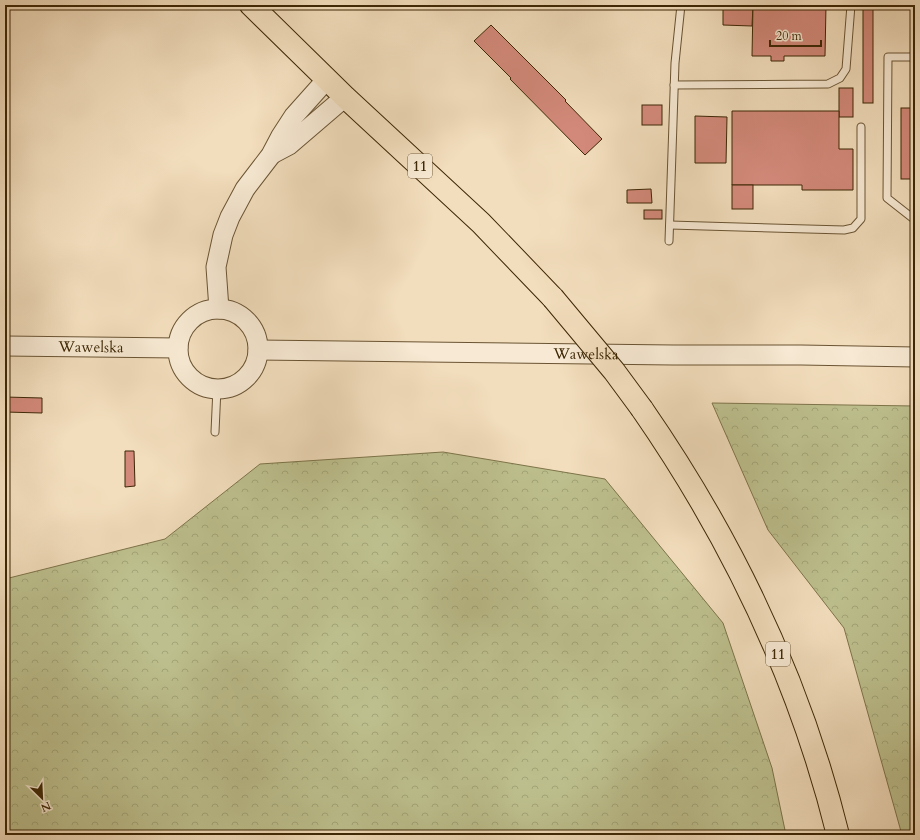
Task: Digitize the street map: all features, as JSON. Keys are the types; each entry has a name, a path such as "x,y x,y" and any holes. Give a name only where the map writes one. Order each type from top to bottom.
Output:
{"highway":[{"name":"11","path":"251,5 345,97 481,223 553,298 614,371 642,409 692,485 727,546 756,605 781,661 819,763 838,835"}],"street":[{"path":"219,309 216,267 223,235 230,217 245,189 271,155 294,116 327,79"},
{"path":"271,155 289,145 345,97"},
{"path":"219,309 229,310 238,314 246,321 253,330 258,350 252,369 245,377 232,385 217,388 207,387 197,383 189,376 181,363 178,348 184,328 190,320 208,310 219,309"},
{"name":"Wawelska","path":"5,346 178,348"},
{"name":"Wawelska","path":"258,350 915,357"}],"lane":[{"path":"669,241 675,63 681,5"},
{"path":"674,86 828,84 840,78 846,69 851,5"},
{"path":"915,57 888,57 887,198 915,220"},
{"path":"670,225 844,230 853,228 861,219 861,127"},
{"path":"215,432 217,388"}],"green space":[{"path":"712,403 915,406 915,835 902,835 844,628 768,530"},
{"path":"443,452 605,479 723,623 772,768 786,835 5,835 5,579 165,539 260,464"}],"building":[{"path":"723,5 753,5 752,26 723,25"},
{"path":"753,5 826,5 825,56 784,56 784,61 771,61 771,56 752,56"},
{"path":"863,5 873,5 873,103 863,103"},
{"path":"491,25 566,100 565,101 602,139 585,155 474,41"},
{"path":"839,88 853,88 853,117 839,117"},
{"path":"642,105 662,105 662,125 642,125"},
{"path":"901,108 915,108 915,179 901,179"},
{"path":"732,111 839,111 839,149 853,149 853,190 802,190 802,185 732,185"},
{"path":"695,116 727,117 726,163 695,163"},
{"path":"732,185 753,185 753,209 732,209"},
{"path":"651,189 652,203 627,203 627,190"},
{"path":"644,210 662,210 662,219 644,219"},
{"path":"5,397 42,398 42,413 5,412"},
{"path":"125,451 134,451 135,486 125,487"}]}
